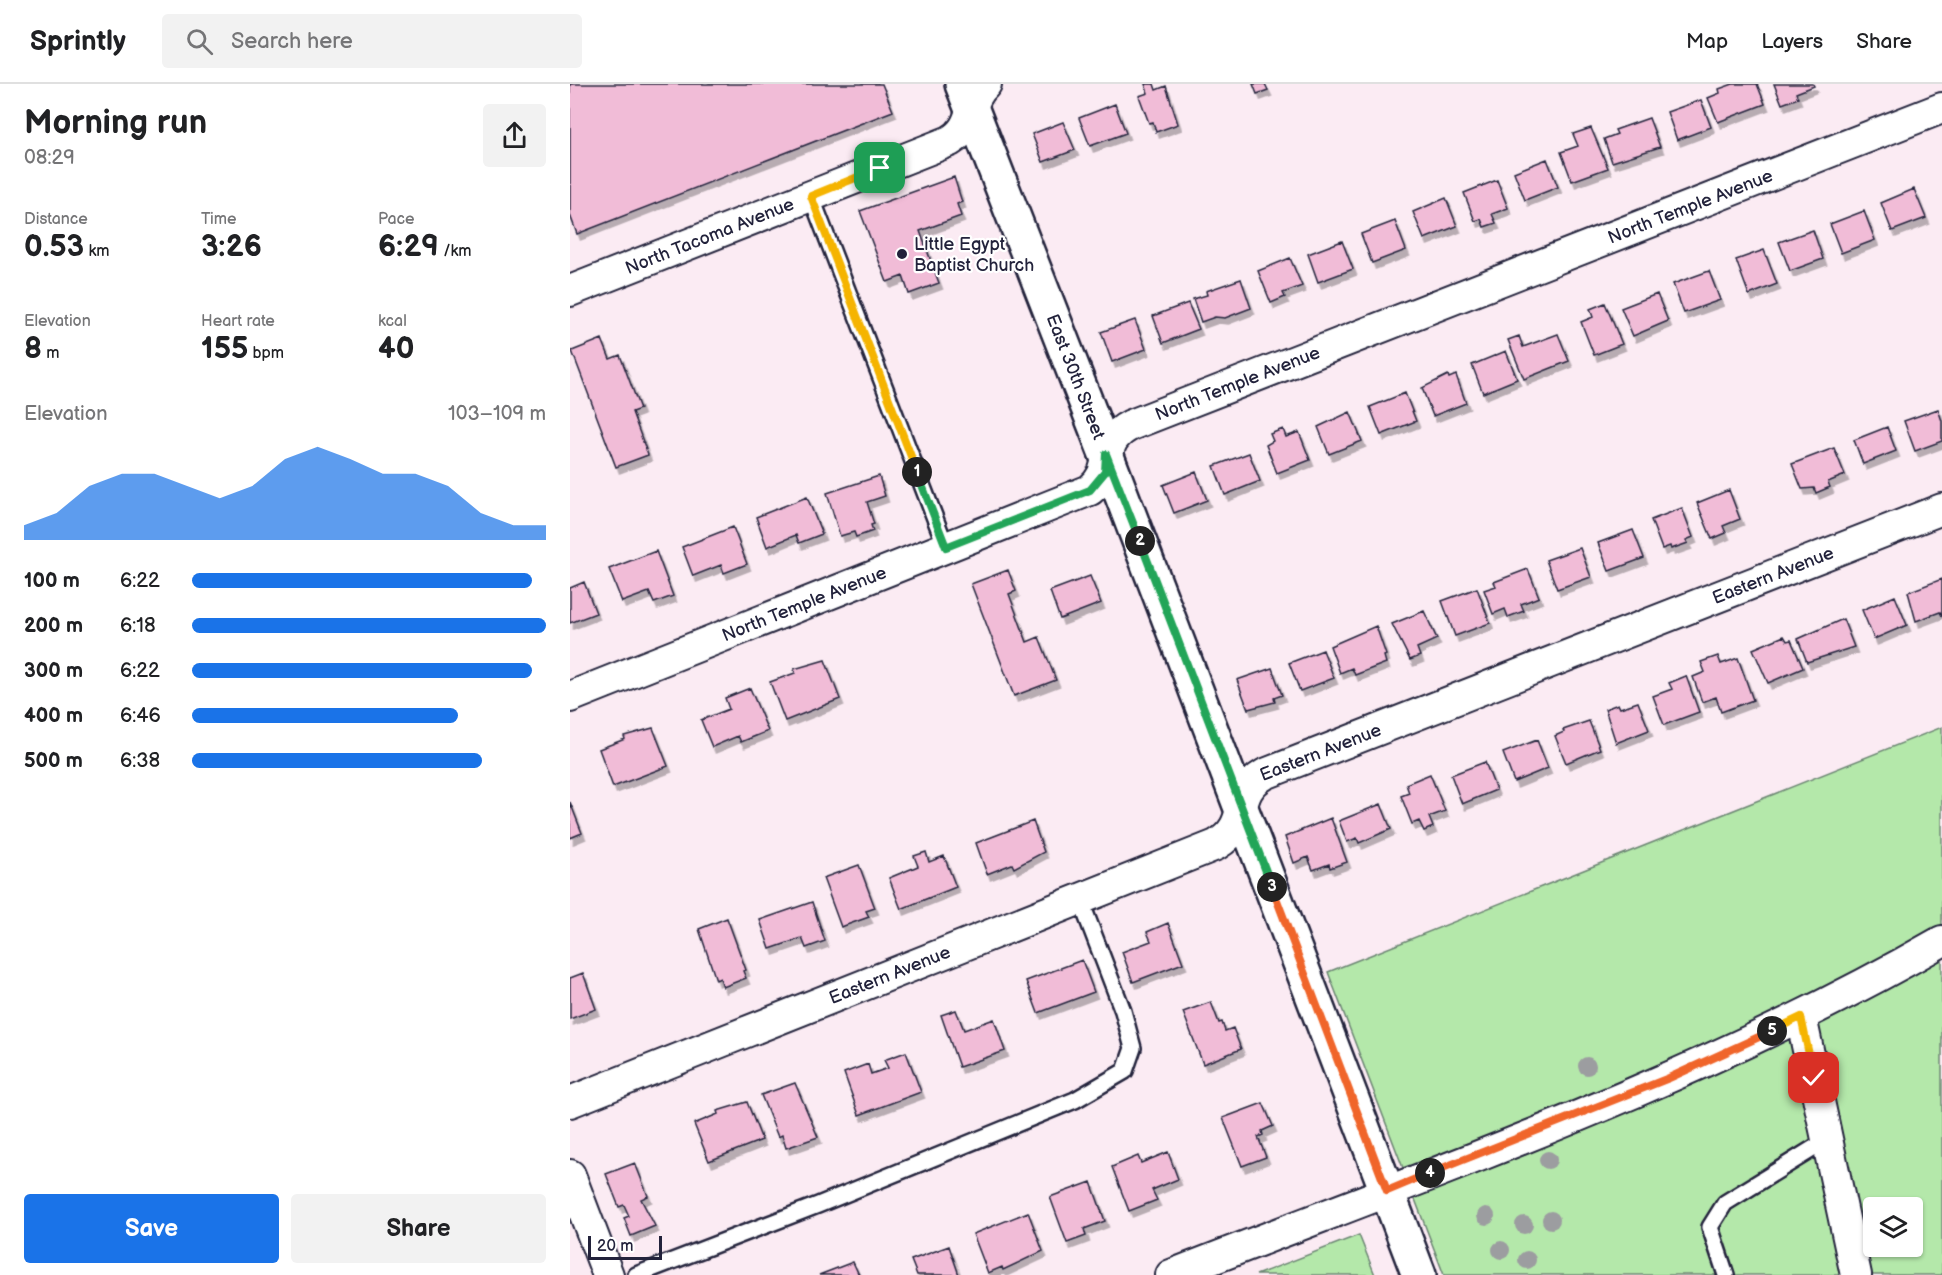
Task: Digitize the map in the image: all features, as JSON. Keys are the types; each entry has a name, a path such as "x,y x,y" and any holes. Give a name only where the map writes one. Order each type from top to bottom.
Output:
{"main road":[{"name":"East 30th Street","path":"973,92 1106,454 1419,1275"}],"street":[{"name":"North Tacoma Avenue","path":"570,291 950,141 968,125 973,92"},
{"name":"North Temple Avenue","path":"570,697 1090,490 1105,472 1106,454 1114,438 1131,425 1942,108"},
{"name":"Eastern Avenue","path":"570,1102 1216,845 1226,839 1238,825 1240,803 1251,784 1265,774 1942,508"},
{"path":"1171,1275 1659,1082 1801,1017 1942,941"},
{"path":"1801,1017 1856,1275"},
{"path":"570,1175 608,1275"}],"lane":[{"path":"811,196 946,547"},
{"path":"636,1275 818,1205 1075,1100 1125,1071 1133,1048 1124,1011 1080,899"},
{"path":"1726,1275 1710,1227 1725,1203 1827,1140"}],"green space":[{"path":"1942,727 1942,1275 1444,1275 1328,972"},
{"path":"1359,1235 1375,1275 1256,1275"}],"building":[{"path":"570,84 882,84 893,111 577,234 570,215"},
{"path":"1145,84 1154,84 1156,90 1166,86 1178,124 1156,132 1153,122 1149,123 1139,96 1148,93"},
{"path":"1253,84 1265,84 1268,90 1257,94"},
{"path":"1733,84 1757,84 1765,104 1718,122 1708,98 1720,93 1719,89"},
{"path":"1774,84 1813,84 1814,86 1796,93 1798,98 1782,104"},
{"path":"1701,100 1711,127 1677,140 1667,112"},
{"path":"1115,104 1126,133 1090,146 1079,118"},
{"path":"1649,118 1660,147 1612,162 1604,139 1617,134 1615,130"},
{"path":"1063,122 1075,150 1043,162 1032,134"},
{"path":"1591,128 1608,168 1572,181 1561,152 1578,146 1573,134"},
{"path":"1547,159 1558,187 1525,200 1514,172"},
{"name":"Little Egypt Baptist Church","path":"954,177 962,202 957,204 961,216 920,231 939,283 909,294 903,276 887,282 860,211"},
{"path":"1497,180 1508,208 1492,214 1496,223 1484,227 1481,219 1475,221 1464,193"},
{"path":"1914,189 1926,218 1892,231 1881,203"},
{"path":"1446,198 1457,226 1424,239 1413,212"},
{"path":"1864,211 1875,240 1841,253 1830,224"},
{"path":"1395,221 1406,250 1372,263 1361,234"},
{"path":"1813,230 1823,259 1790,271 1779,242"},
{"path":"1342,241 1353,269 1318,282 1308,254"},
{"path":"1764,250 1777,284 1749,295 1736,260"},
{"path":"1290,258 1302,286 1283,293 1285,297 1271,303 1258,271"},
{"path":"1709,271 1720,300 1684,313 1673,284"},
{"path":"1241,279 1251,308 1225,318 1215,317 1201,322 1193,299 1207,295 1206,291"},
{"path":"1657,294 1668,321 1633,336 1621,308"},
{"path":"1188,303 1199,329 1163,343 1153,316"},
{"path":"1605,303 1622,344 1594,355 1581,322 1593,317 1590,309"},
{"path":"1135,320 1146,349 1112,362 1101,332"},
{"path":"1558,334 1569,361 1524,379 1508,340 1519,336 1523,347"},
{"path":"602,339 610,359 620,355 640,409 632,412 648,455 616,467 572,351"},
{"path":"1506,351 1517,379 1483,393 1472,365"},
{"path":"1448,375 1449,378 1456,375 1466,403 1433,416 1422,388"},
{"path":"1405,393 1416,421 1381,435 1370,407"},
{"path":"1938,409 1942,421 1942,441 1915,451 1904,421"},
{"path":"1350,412 1362,441 1329,454 1318,427"},
{"path":"1887,427 1896,451 1863,464 1854,440"},
{"path":"1283,429 1286,437 1299,432 1310,460 1277,473 1266,445 1273,441 1270,434"},
{"path":"1834,448 1845,475 1828,482 1830,487 1816,493 1814,488 1802,489 1792,464"},
{"path":"1249,453 1260,481 1225,495 1214,466"},
{"path":"1196,472 1207,500 1174,513 1163,485"},
{"path":"879,476 885,496 867,502 874,524 871,525 873,531 856,537 854,532 840,536 827,493"},
{"path":"1729,490 1740,519 1723,526 1726,533 1712,539 1697,503"},
{"path":"807,497 822,534 799,543 796,535 767,547 756,517"},
{"path":"1682,508 1693,537 1686,540 1688,543 1671,549 1670,546 1662,549 1651,520"},
{"path":"733,527 747,564 724,573 721,565 693,576 682,547"},
{"path":"1633,530 1644,558 1609,571 1598,543"},
{"path":"1580,548 1591,577 1557,589 1546,560"},
{"path":"656,551 673,596 654,603 649,592 622,602 609,569"},
{"path":"1528,569 1539,597 1521,604 1524,611 1508,617 1505,609 1493,614 1484,590 1496,586 1494,582"},
{"path":"1008,570 1016,591 1009,594 1027,642 1039,637 1056,680 1014,696 971,584"},
{"path":"1090,576 1101,603 1060,619 1050,591"},
{"path":"1942,579 1942,616 1940,612 1916,621 1908,592"},
{"path":"584,582 596,613 570,623 570,588"},
{"path":"1477,588 1490,623 1455,636 1442,601"},
{"path":"1895,596 1907,625 1874,639 1862,610"},
{"path":"1424,611 1437,639 1417,648 1420,656 1410,660 1392,624"},
{"path":"1843,619 1854,647 1807,662 1798,639"},
{"path":"1376,626 1386,655 1384,656 1386,663 1355,675 1352,668 1340,673 1330,646"},
{"path":"1784,636 1787,641 1791,640 1803,668 1768,683 1753,649"},
{"path":"1323,650 1334,678 1300,691 1289,663"},
{"path":"1718,656 1721,664 1738,658 1753,700 1721,712 1716,697 1702,702 1693,677 1705,672 1701,662"},
{"path":"825,660 840,699 785,721 770,682 795,673 794,669"},
{"path":"1272,668 1282,695 1274,698 1275,702 1248,709 1237,680"},
{"path":"1686,676 1699,712 1664,725 1653,696 1672,689 1669,683"},
{"path":"750,688 768,731 741,742 738,736 712,747 701,720 729,709 725,698"},
{"path":"1638,702 1649,730 1616,743 1605,709 1618,704 1620,708"},
{"path":"1589,721 1600,749 1566,763 1555,736 1564,732 1563,730"},
{"path":"653,728 668,766 613,787 599,749 625,739 624,736"},
{"path":"1537,740 1548,768 1514,782 1503,753"},
{"path":"1485,762 1496,790 1462,804 1451,775"},
{"path":"1430,774 1445,811 1429,817 1433,827 1424,831 1419,821 1412,824 1401,796 1409,793 1406,784"},
{"path":"570,802 582,833 570,838"},
{"path":"1381,804 1391,829 1359,843 1357,838 1347,842 1339,821"},
{"path":"1331,818 1347,862 1330,868 1329,864 1313,870 1308,857 1294,863 1285,837"},
{"path":"1033,821 1044,852 1014,868 1012,864 987,874 976,843"},
{"path":"926,852 929,862 944,856 956,887 901,909 889,878 918,866 914,856"},
{"path":"859,865 875,908 866,911 869,917 841,927 823,878"},
{"path":"812,902 825,941 806,948 802,938 770,949 760,920"},
{"path":"727,918 746,970 743,971 746,978 723,987 720,978 716,980 699,929"},
{"path":"1168,923 1183,963 1133,982 1122,952 1151,941 1147,932"},
{"path":"1082,960 1094,992 1038,1013 1026,981"},
{"path":"583,973 596,1009 570,1019 570,978"},
{"path":"1211,1002 1219,1023 1222,1022 1225,1031 1233,1028 1241,1049 1203,1064 1183,1012"},
{"path":"956,1010 964,1030 994,1019 1005,1051 959,1067 941,1015"},
{"path":"906,1052 921,1092 859,1115 844,1073 868,1064 871,1074 888,1068 884,1060"},
{"path":"795,1083 818,1137 786,1148 782,1135 778,1137 761,1095"},
{"path":"747,1102 762,1140 709,1161 694,1124 718,1114 717,1111"},
{"path":"1263,1103 1273,1126 1262,1131 1263,1135 1258,1137 1266,1157 1242,1166 1223,1118"},
{"path":"1168,1152 1178,1179 1152,1190 1157,1200 1129,1211 1112,1167 1138,1156 1141,1163"},
{"path":"635,1163 648,1196 641,1199 655,1226 631,1236 624,1218 629,1216 624,1205 619,1207 606,1174"},
{"path":"1091,1182 1105,1221 1084,1229 1086,1236 1067,1243 1050,1197"},
{"path":"1028,1212 1043,1251 1003,1270 1002,1267 988,1273 973,1234"},
{"path":"949,1246 959,1275 917,1275 911,1260"},
{"path":"853,1262 859,1275 819,1275"}],"place":[{"name":"Little Egypt Baptist Church","path":"902,254"}],"route":[{"path":"880,168 811,196 821,216 946,547 1090,490 1105,472 1106,454 1387,1191 1669,1078 1801,1017 1814,1078"}]}
